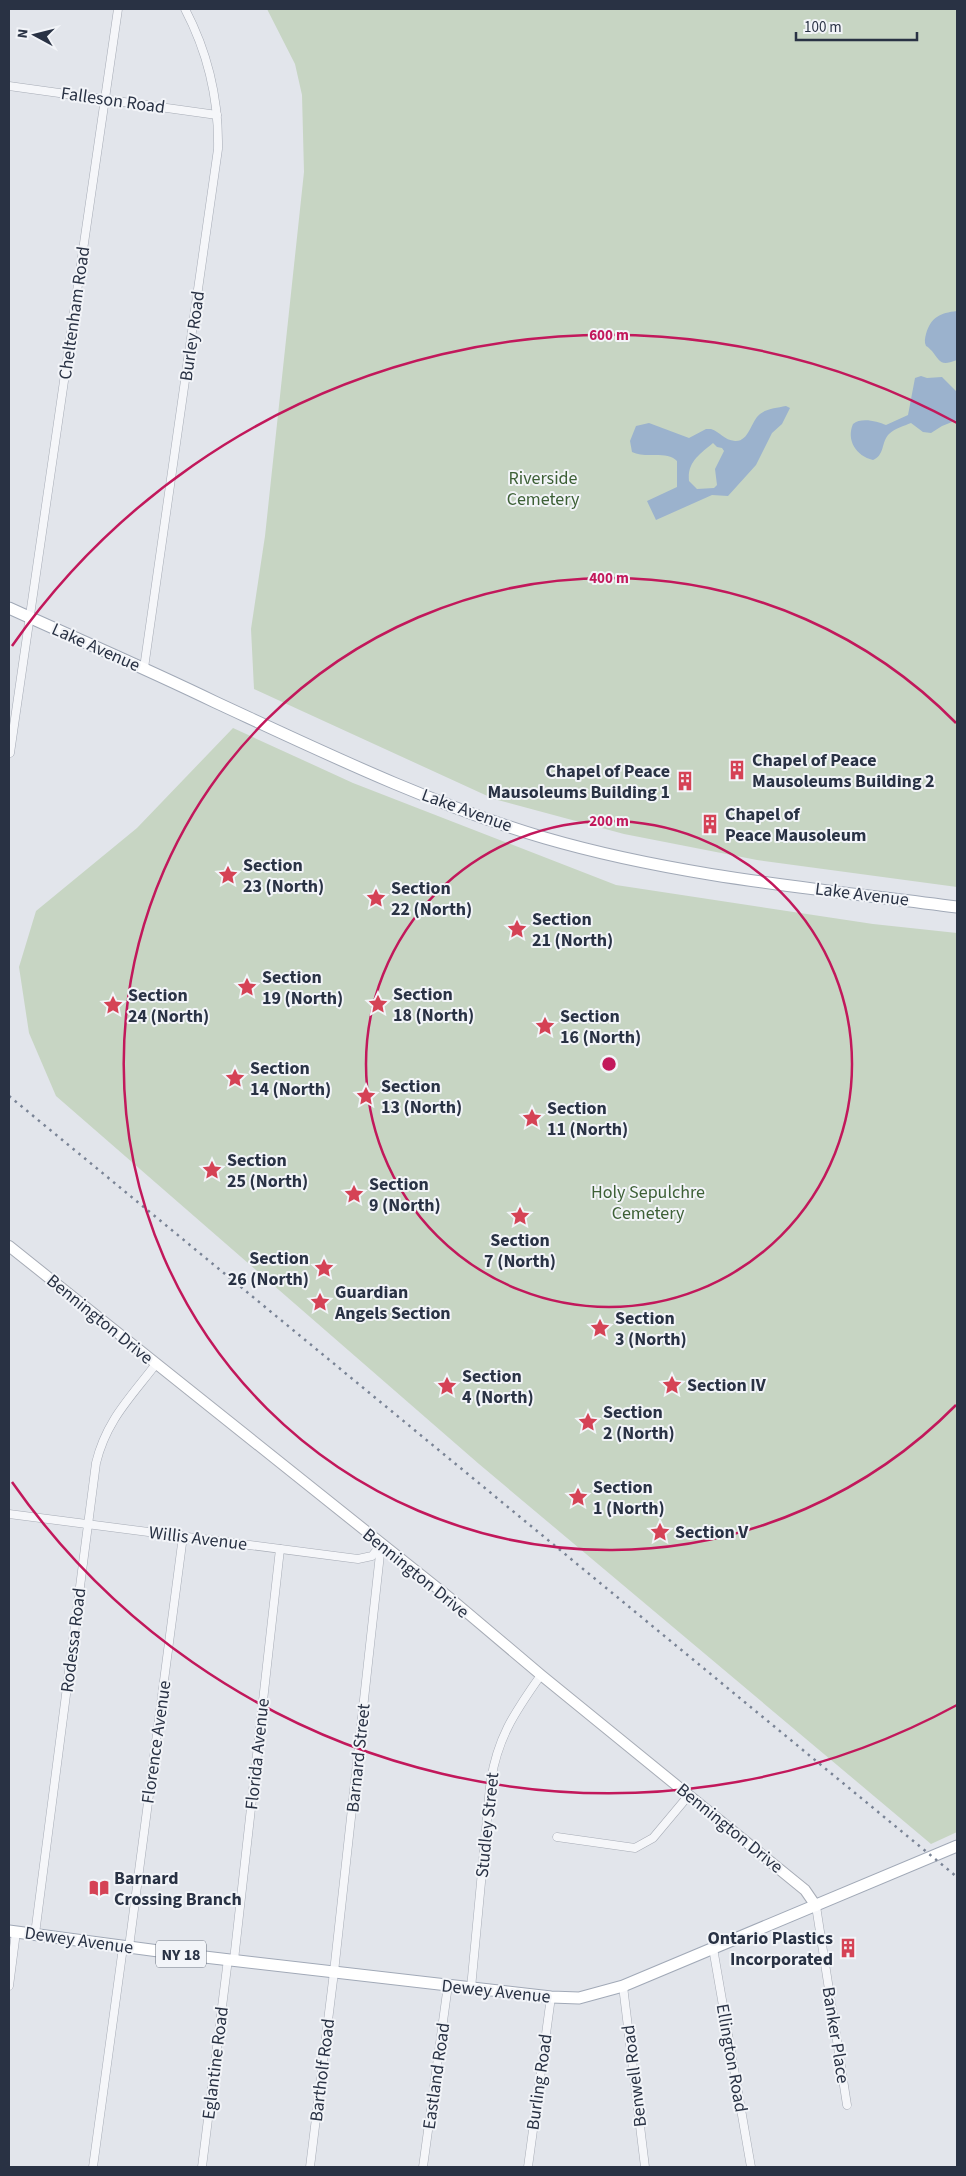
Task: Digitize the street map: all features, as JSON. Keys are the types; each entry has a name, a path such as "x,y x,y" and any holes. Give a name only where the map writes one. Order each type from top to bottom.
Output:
{"main road":[{"name":"Lake Avenue","path":"9,608 144,668 368,774 459,809 546,838 668,866 744,879 957,907"},
{"name":"Dewey Avenue","path":"12,1931 231,1960 550,1997 585,1996 623,1986 957,1846"}],"street":[{"name":"Cheltenham Road","path":"10,753 118,9"},
{"name":"Burley Road","path":"144,668 216,166 217,115 207,60 185,9"},
{"name":"Falleson Road","path":"9,86 217,115"},
{"name":"Bennington Drive","path":"9,1246 451,1599 541,1675 805,1890 816,1906"},
{"name":"Rodessa Road","path":"35,1934 96,1463 104,1435 112,1420 156,1364"},
{"name":"Willis Avenue","path":"9,1514 364,1559 372,1556 381,1544"},
{"name":"Florence Avenue","path":"94,2167 184,1536"},
{"name":"Barnard Street","path":"334,1972 381,1544"},
{"name":"Florida Avenue","path":"231,1960 280,1549"},
{"name":"Studley Street","path":"471,1988 490,1787 495,1756 516,1710 541,1675"},
{"path":"557,1836 635,1848 653,1838 689,1795"},
{"name":"Banker Place","path":"816,1906 847,2104"},
{"path":"9,1986 12,1931"},
{"name":"Ellington Road","path":"713,1948 751,2167"},
{"name":"Eglantine Road","path":"202,2167 231,1960"},
{"name":"Bartholf Road","path":"310,2167 334,1972"},
{"name":"Eastland Road","path":"423,2167 448,1985"},
{"name":"Benwell Road","path":"623,1986 645,2167"},
{"name":"Burling Road","path":"528,2167 550,1997"}],"green space":[{"name":"Riverside Cemetery","path":"267,9 957,9 957,887 757,860 624,834 494,799 254,689 251,629 265,536 304,172 302,95 295,64"},
{"name":"Holy Sepulchre Cemetery","path":"233,728 353,783 616,885 873,924 957,933 957,1832 931,1844 479,1464 56,1096 29,1033 19,967 36,911 137,828"}],"water":[{"path":"957,311 957,360 944,363 926,346 928,328 937,317"},
{"path":"921,376 927,378 942,377 957,392 957,420 931,433 923,432 911,423 889,434 877,458 873,460 862,455 857,451 852,441 851,430 853,424 865,420 886,425 908,415 915,378"},
{"path":"786,406 790,408 782,424 772,433 756,465 728,496 712,495 656,520 647,501 677,487 677,461 668,456 643,455 632,452 630,441 636,426 649,423 689,438 706,429 711,429 735,441 747,435 760,414 769,409","holes":["713,443 717,447 722,448 724,451 715,469 717,485 714,488 697,489 689,481 692,464"]}],"railway":[{"path":"9,1096 957,1877"}],"place":[{"name":"Chapel of Peace Mausoleums Building 2","path":"737,770"},
{"name":"Chapel of Peace Mausoleums Building 1","path":"685,781"},
{"name":"Chapel of Peace Mausoleum","path":"710,824"},
{"name":"Section 23 (North)","path":"228,875"},
{"name":"Section 22 (North)","path":"376,898"},
{"name":"Section 21 (North)","path":"517,929"},
{"name":"Section 19 (North)","path":"247,987"},
{"name":"Section 18 (North)","path":"378,1004"},
{"name":"Section 24 (North)","path":"113,1005"},
{"name":"Section 16 (North)","path":"545,1026"},
{"name":"Section 14 (North)","path":"235,1078"},
{"name":"Section 13 (North)","path":"366,1096"},
{"name":"Section 11 (North)","path":"532,1118"},
{"name":"Section 25 (North)","path":"212,1170"},
{"name":"Section 9 (North)","path":"354,1194"},
{"name":"Section 7 (North)","path":"520,1216"},
{"name":"Section 26 (North)","path":"324,1268"},
{"name":"Guardian Angels Section","path":"320,1302"},
{"name":"Section 3 (North)","path":"600,1328"},
{"name":"Section IV","path":"672,1385"},
{"name":"Section 4 (North)","path":"447,1386"},
{"name":"Section 2 (North)","path":"588,1422"},
{"name":"Section 1 (North)","path":"578,1497"},
{"name":"Section V","path":"660,1532"},
{"name":"Barnard Crossing Branch","path":"99,1888"},
{"name":"Ontario Plastics Incorporated","path":"848,1948"}]}
